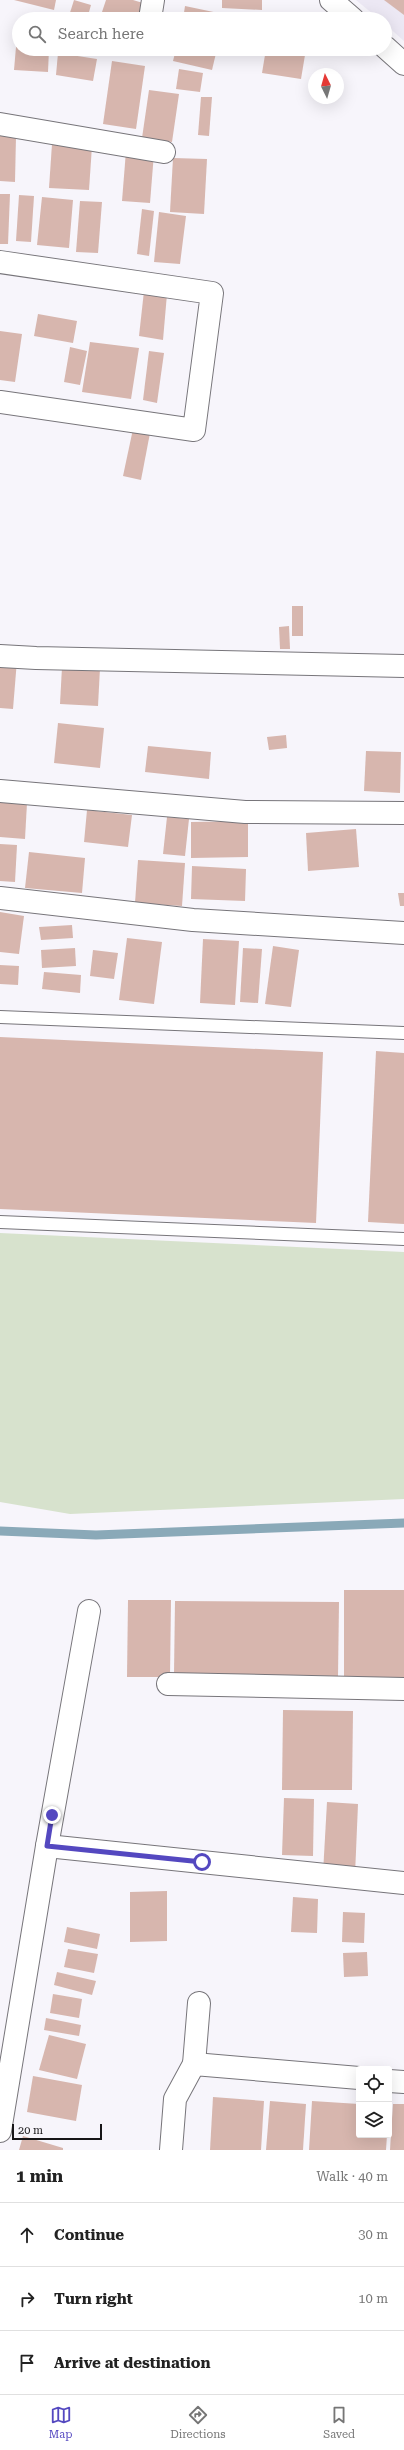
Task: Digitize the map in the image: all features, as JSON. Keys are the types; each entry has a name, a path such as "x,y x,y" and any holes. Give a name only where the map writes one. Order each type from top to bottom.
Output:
{"street":[{"path":"151,12 153,0"},
{"path":"331,0 345,12"},
{"path":"392,53 404,64"},
{"path":"0,124 164,152"},
{"path":"0,262 212,293 194,430 0,402"},
{"path":"0,656 404,666"},
{"path":"0,791 245,812 404,813"},
{"path":"0,898 193,920 404,933"},
{"path":"0,2131 47,1846 89,1611"},
{"path":"168,1684 404,1689"},
{"path":"47,1846 404,1883"},
{"path":"171,2150 176,2100 194,2064 199,2004"},
{"path":"194,2064 356,2078"},
{"path":"392,2081 404,2082"}],"lane":[{"path":"0,1017 404,1033"},
{"path":"0,1222 404,1238"}],"shaded area":[{"path":"356,0 404,0 404,41 392,30 392,12 371,12"}],"green space":[{"path":"0,1233 404,1252 404,1499 70,1514 0,1502"}],"building":[{"path":"14,0 56,0 54,10"},
{"path":"74,0 91,5 89,12 70,12"},
{"path":"106,0 133,0 143,3 140,12 102,12"},
{"path":"222,0 262,0 262,10 222,8"},
{"path":"384,0 404,0 404,15"},
{"path":"185,6 214,12 184,12"},
{"path":"15,56 49,56 48,72 14,70"},
{"path":"58,56 78,56 97,59 93,81 56,75"},
{"path":"174,56 215,56 212,70 173,61"},
{"path":"265,56 305,56 301,79 262,73"},
{"path":"112,61 145,66 136,129 103,124"},
{"path":"179,69 203,73 200,92 176,89"},
{"path":"149,90 179,94 172,142 142,138"},
{"path":"201,97 212,97 209,136 198,135"},
{"path":"0,136 16,136 15,182 0,181"},
{"path":"52,144 92,146 89,190 49,188"},
{"path":"126,151 154,153 150,203 122,201"},
{"path":"173,158 207,159 204,214 170,212"},
{"path":"0,194 10,194 8,244 0,244"},
{"path":"19,195 34,196 31,242 16,241"},
{"path":"42,197 73,200 69,248 37,245"},
{"path":"80,201 102,202 98,253 76,252"},
{"path":"142,209 154,211 149,256 137,254"},
{"path":"159,212 186,216 180,264 154,262"},
{"path":"144,291 167,294 163,340 139,336"},
{"path":"38,314 77,321 73,343 34,336"},
{"path":"0,331 22,334 15,382 0,380"},
{"path":"90,342 139,348 131,399 82,392"},
{"path":"70,347 87,351 80,385 64,382"},
{"path":"149,351 164,353 157,403 143,400"},
{"path":"133,429 150,433 141,480 123,476"},
{"path":"292,606 303,606 303,636 292,636"},
{"path":"289,626 290,649 280,649 279,627"},
{"path":"0,658 17,660 13,709 0,708"},
{"path":"62,667 100,668 98,706 60,704"},
{"path":"58,723 104,728 100,768 54,763"},
{"path":"286,735 287,748 269,750 267,737"},
{"path":"148,746 211,752 209,779 145,772"},
{"path":"366,751 401,752 400,793 364,791"},
{"path":"0,802 27,803 25,839 0,837"},
{"path":"87,810 132,815 128,847 84,842"},
{"path":"167,817 189,819 185,856 163,854"},
{"path":"248,821 248,857 191,858 191,822"},
{"path":"356,829 359,867 308,871 306,833"},
{"path":"0,844 17,845 15,882 0,881"},
{"path":"29,852 85,858 82,893 25,888"},
{"path":"138,860 185,863 182,906 135,903"},
{"path":"192,866 246,869 245,901 191,899"},
{"path":"398,893 404,893 404,906 400,906"},
{"path":"0,912 24,916 19,954 0,952"},
{"path":"72,925 73,938 41,940 39,927"},
{"path":"127,938 162,942 154,1004 119,1000"},
{"path":"203,939 239,941 235,1005 200,1003"},
{"path":"273,946 299,950 291,1007 265,1004"},
{"path":"75,948 76,966 42,968 41,950"},
{"path":"243,948 262,949 258,1003 240,1002"},
{"path":"93,950 118,953 114,979 90,976"},
{"path":"0,965 19,966 18,985 0,984"},
{"path":"44,972 81,975 80,993 42,989"},
{"path":"0,1037 323,1052 316,1223 0,1209"},
{"path":"376,1051 404,1053 404,1224 368,1222"},
{"path":"344,1590 404,1590 404,1677 344,1678"},
{"path":"128,1600 171,1600 170,1677 127,1677"},
{"path":"175,1601 339,1602 338,1676 174,1674"},
{"path":"283,1710 353,1711 352,1790 282,1790"},
{"path":"284,1798 314,1799 313,1856 282,1855"},
{"path":"327,1802 358,1804 355,1875 323,1873"},
{"path":"167,1891 167,1941 130,1942 130,1892"},
{"path":"293,1897 318,1899 317,1933 291,1932"},
{"path":"343,1912 365,1913 364,1943 342,1942"},
{"path":"67,1927 100,1934 97,1949 64,1942"},
{"path":"68,1949 98,1954 94,1973 64,1967"},
{"path":"367,1952 368,1976 344,1977 343,1953"},
{"path":"57,1972 96,1981 92,1995 54,1985"},
{"path":"53,1994 82,1999 79,2018 50,2013"},
{"path":"46,2018 81,2025 79,2036 44,2030"},
{"path":"49,2035 86,2044 77,2079 39,2070"},
{"path":"33,2076 82,2085 76,2121 27,2112"},
{"path":"213,2097 264,2101 261,2150 210,2150"},
{"path":"270,2101 306,2104 303,2150 266,2150"},
{"path":"312,2101 356,2104 356,2138 387,2138 386,2150 309,2150"},
{"path":"393,2104 404,2104 404,2150 390,2150 391,2138 392,2138"},
{"path":"23,2136 63,2148 63,2150 19,2150"}],"waterway":[{"path":"0,1531 96,1535 404,1523"}],"route":[{"path":"52,1815 47,1846 202,1862"}]}
